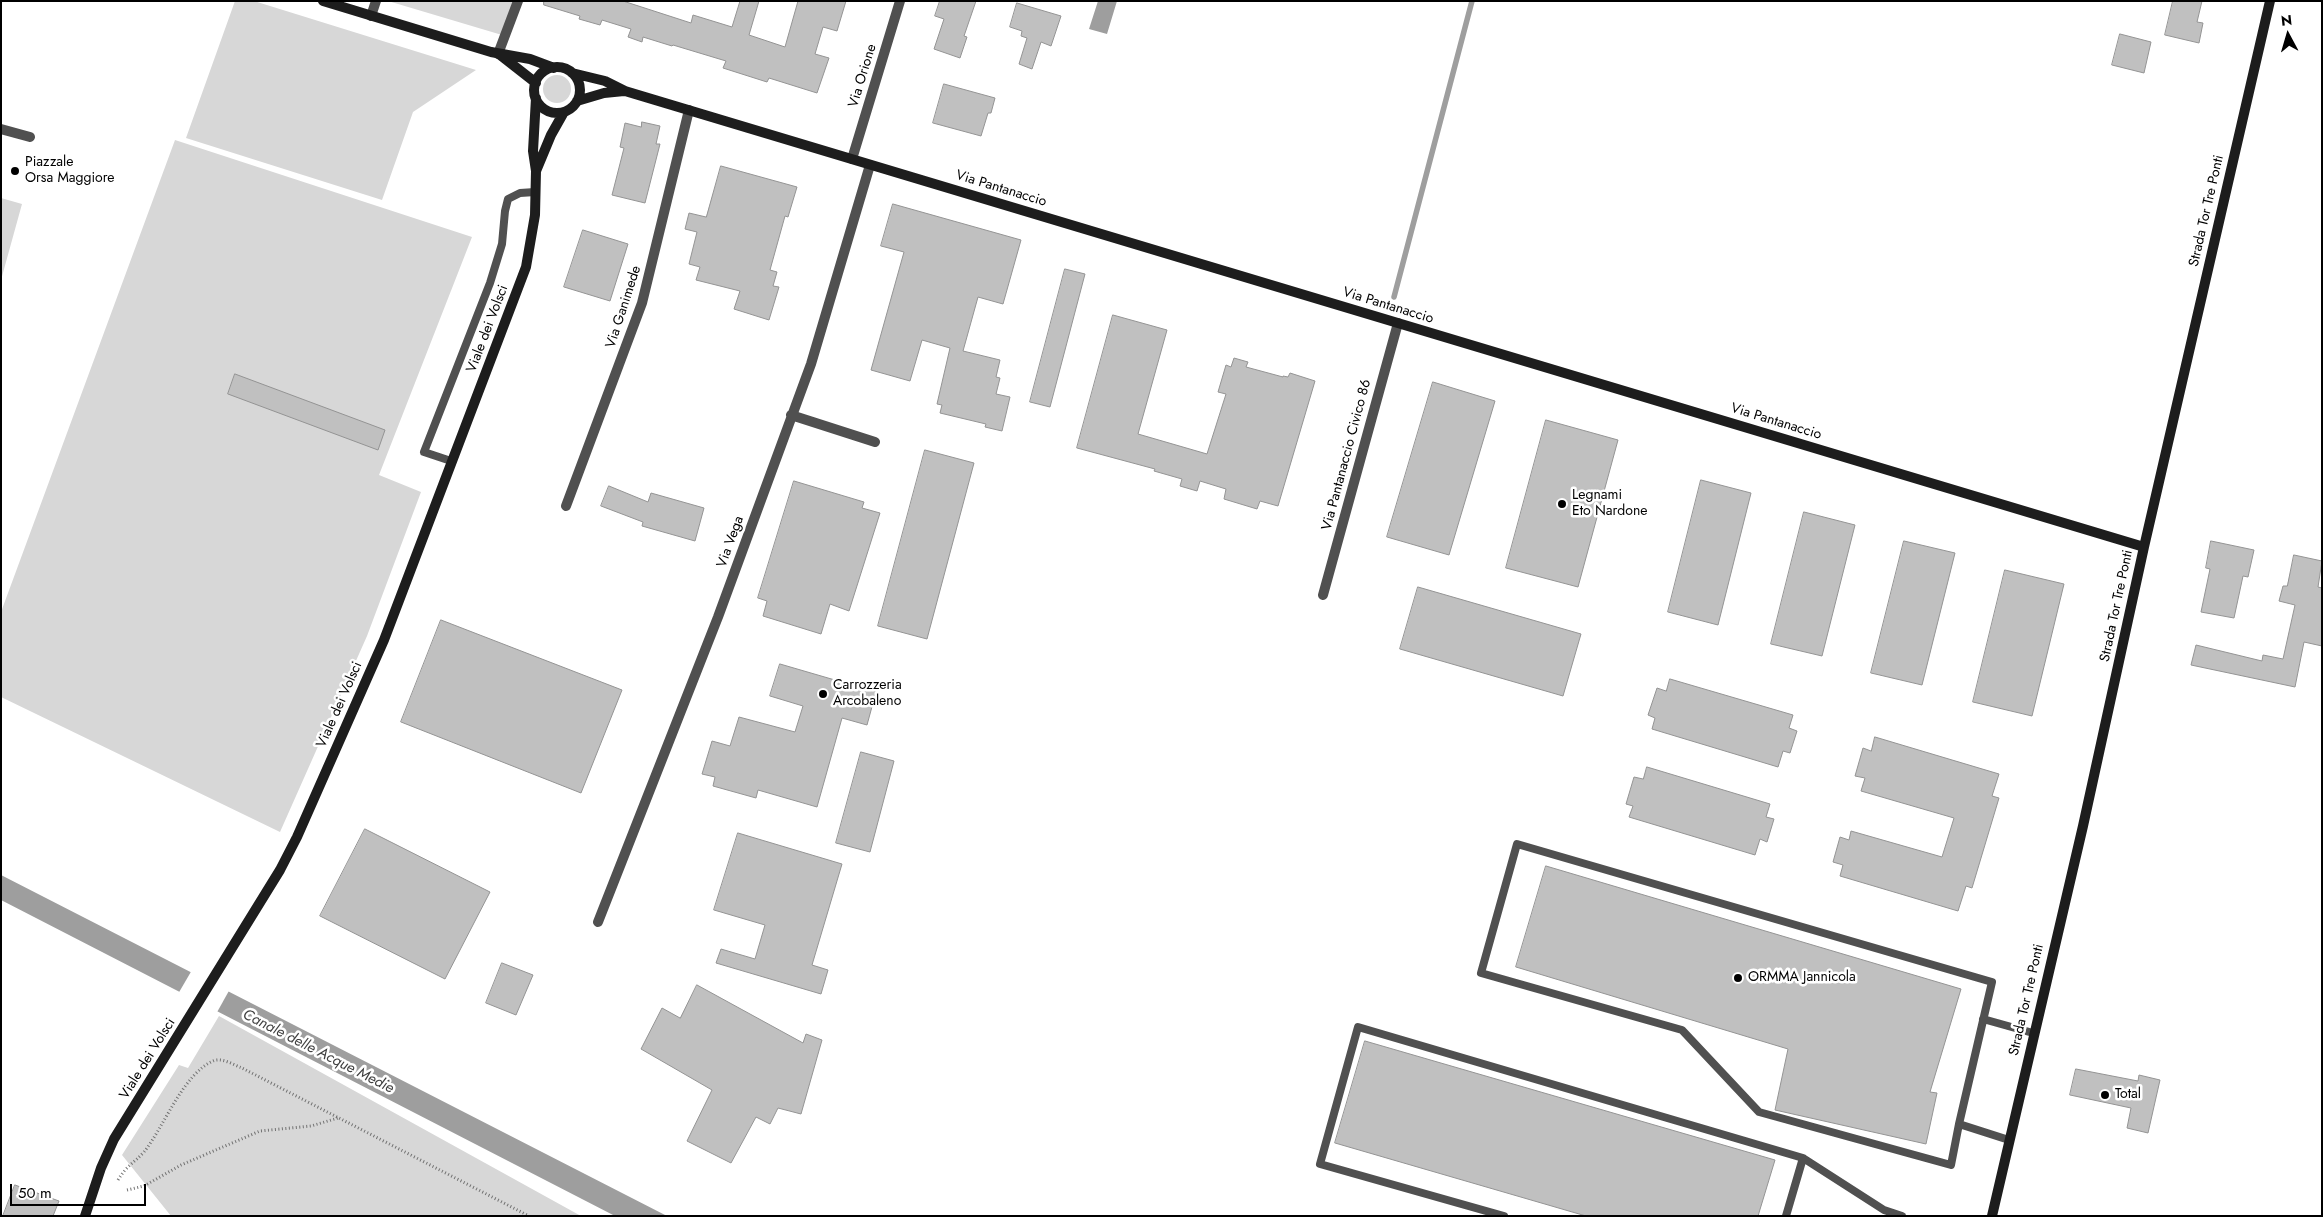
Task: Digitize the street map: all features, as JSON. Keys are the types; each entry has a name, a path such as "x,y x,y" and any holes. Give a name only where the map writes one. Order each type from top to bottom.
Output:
{"street":[{"path":"322,1 498,54 530,60 554,68 567,69 572,73 580,86 577,101 564,112 557,113 544,109 536,98 536,83 543,73 554,68"},
{"path":"371,16 376,1"},
{"path":"498,54 518,1"},
{"name":"Via Orione","path":"852,160 900,1"},
{"name":"Strada Tor Tre Ponti","path":"1992,1216 2033,1033 2083,826 2144,547 2270,1"},
{"path":"498,54 536,83"},
{"name":"Via Pantanaccio","path":"572,73 604,81 625,91 852,160 2144,547"},
{"name":"Via Pantanaccio","path":"577,101 604,93 625,91"},
{"name":"Viale dei Volsci","path":"85,1216 101,1168 114,1139 169,1052 242,928 280,870 304,822 384,640 451,461 522,282 530,249 535,192 536,172 532,151 536,98"},
{"name":"Via Ganimede","path":"566,506 642,303 689,110"},
{"name":"Viale dei Volsci","path":"536,172 550,135 564,112"},
{"path":"1,129 30,137"},
{"name":"Via Vega","path":"598,922 718,617 791,414 812,364 870,165"},
{"name":"Via Pantanaccio Civico 86","path":"1323,595 1398,323"},
{"path":"791,414 875,442"}],"lane":[{"path":"451,461 424,452 490,283 502,244 508,199 514,195 535,192"},
{"path":"1517,844 1992,982 1959,1124 1951,1165 1759,1112 1682,1030 1481,972 1517,844"},
{"path":"1983,1018 2033,1033"},
{"path":"1504,1216 1320,1164 1358,1026 1803,1158 1884,1210 1902,1216"},
{"path":"1959,1124 2009,1140"},
{"path":"1786,1216 1803,1158"}],"path":[{"path":"118,1180 126,1167 143,1153 185,1087 201,1070 214,1060 225,1061 242,1068 529,1216"},
{"path":"127,1190 144,1186 181,1165 260,1131 311,1126 338,1118"}],"shaded area":[{"path":"235,1 254,1 476,70 413,112 382,200 186,138"},
{"path":"388,1 514,1 502,35"},
{"path":"557,75 567,79 571,89 567,99 557,103 547,99 543,89 547,79"},
{"path":"175,140 472,237 379,475 421,492 367,636 280,832 1,697 1,612"},
{"path":"1,198 22,204 1,280"},
{"path":"219,1016 581,1216 171,1216 122,1155 179,1065 188,1068"}],"water":[{"path":"1098,1 1117,1 1107,34 1089,29"},
{"name":"Canale delle Acque Medie","path":"1,875 667,1216 615,1216 1,900"}],"pier":[{"path":"192,970 230,989 216,1014 178,994"}],"building":[{"path":"544,1 623,1 691,23 693,15 732,27 740,1 759,1 749,35 785,47 798,1 846,1 837,31 823,27 815,54 829,58 817,93 769,78 767,82 723,68 726,61 673,45 643,37 642,42 628,37 631,29 602,20 600,25 579,19 580,16 544,5"},
{"path":"940,1 976,1 964,36 967,37 960,58 934,49 944,19 935,16"},
{"path":"2173,1 2202,1 2197,22 2203,23 2199,43 2165,35"},
{"path":"1017,3 1061,16 1051,46 1041,42 1032,69 1019,64 1027,38 1021,36 1022,31 1010,27"},
{"path":"2120,34 2151,42 2144,73 2112,65"},
{"path":"944,84 995,98 981,136 933,123"},
{"path":"642,122 660,126 656,144 660,144 645,203 612,195 624,148 620,147 625,123 641,127"},
{"path":"721,166 797,187 788,217 785,216 770,270 777,272 773,286 779,287 769,320 734,309 740,291 696,280 700,267 689,264 697,232 685,229 689,213 706,217"},
{"path":"893,204 1021,240 1003,304 978,297 963,351 1000,360 996,377 1000,378 996,394 1010,397 1002,431 985,427 986,424 940,413 942,405 937,404 950,348 922,340 910,381 871,370 904,252 881,246"},
{"path":"583,230 628,244 610,301 564,287"},
{"path":"1065,269 1085,274 1050,407 1030,402"},
{"path":"1113,315 1167,330 1138,434 1207,454 1226,394 1218,392 1226,365 1231,367 1234,358 1248,362 1246,367 1283,377 1288,377 1290,373 1315,381 1278,506 1260,501 1257,509 1224,499 1226,489 1200,481 1197,491 1180,486 1182,479 1154,471 1155,469 1077,448"},
{"path":"235,374 385,430 378,450 228,394"},
{"path":"1433,382 1495,401 1449,555 1387,537"},
{"name":"Legnami Eto Nardone","path":"1546,420 1618,440 1578,587 1506,568"},
{"path":"925,450 974,463 927,639 878,626"},
{"path":"1701,480 1751,493 1718,625 1668,612"},
{"path":"794,481 864,502 862,508 880,513 849,611 830,604 821,634 763,616 767,601 758,598"},
{"path":"609,486 648,502 651,493 704,508 695,541 642,526 643,522 601,506"},
{"path":"1804,512 1855,525 1822,656 1771,644"},
{"path":"1904,541 1955,553 1922,685 1871,673"},
{"path":"2211,541 2254,550 2248,577 2243,576 2234,618 2201,612 2210,569 2206,568"},
{"path":"2294,555 2322,561 2318,587 2322,588 2322,646 2304,642 2295,687 2191,665 2196,645 2262,661 2263,655 2283,659 2295,605 2279,601 2283,586 2287,586"},
{"path":"2005,570 2064,584 2032,716 1973,702"},
{"path":"1418,587 1581,634 1563,696 1400,649"},
{"path":"441,620 622,690 581,793 401,722"},
{"path":"780,664 876,692 867,725 842,718 817,807 758,790 756,798 713,786 715,777 702,774 712,741 730,746 739,717 795,732 803,706 770,696"},
{"path":"1670,679 1793,715 1789,728 1797,731 1790,753 1783,751 1778,767 1652,729 1655,718 1648,715 1657,688 1666,691"},
{"path":"1875,737 1999,774 1992,796 1999,798 1972,888 1966,886 1958,911 1840,876 1843,865 1833,862 1840,837 1849,840 1851,831 1942,857 1954,818 1861,791 1865,778 1855,776 1863,748 1871,751"},
{"path":"861,752 894,761 870,852 836,843"},
{"path":"1647,767 1770,804 1766,817 1774,819 1767,842 1760,839 1755,855 1629,817 1633,806 1626,804 1634,777 1643,779"},
{"path":"365,829 490,892 445,979 320,916"},
{"path":"738,833 842,864 812,965 828,970 821,994 716,963 721,949 755,959 765,925 714,910"},
{"name":"ORMMA Jannicola","path":"1546,866 1961,989 1930,1092 1937,1093 1926,1144 1775,1110 1788,1049 1516,967"},
{"path":"502,963 533,975 516,1015 486,1003"},
{"path":"697,985 803,1043 806,1034 822,1040 801,1114 778,1108 770,1124 756,1117 731,1163 687,1141 712,1090 641,1049 662,1008 680,1018"},
{"path":"1365,1041 1775,1160 1758,1216 1586,1216 1335,1143"},
{"path":"2076,1069 2138,1081 2139,1075 2160,1080 2148,1133 2127,1128 2131,1108 2070,1095"},
{"path":"15,1185 59,1201 53,1216 3,1216"}],"waterway":[{"path":"1394,297 1472,1"}],"place":[{"name":"Piazzale Orsa Maggiore","path":"15,171"},
{"name":"Legnami Eto Nardone","path":"1562,504"},
{"name":"Carrozzeria Arcobaleno","path":"823,694"},
{"name":"ORMMA Jannicola","path":"1738,978"},
{"name":"Total","path":"2105,1095"}]}
